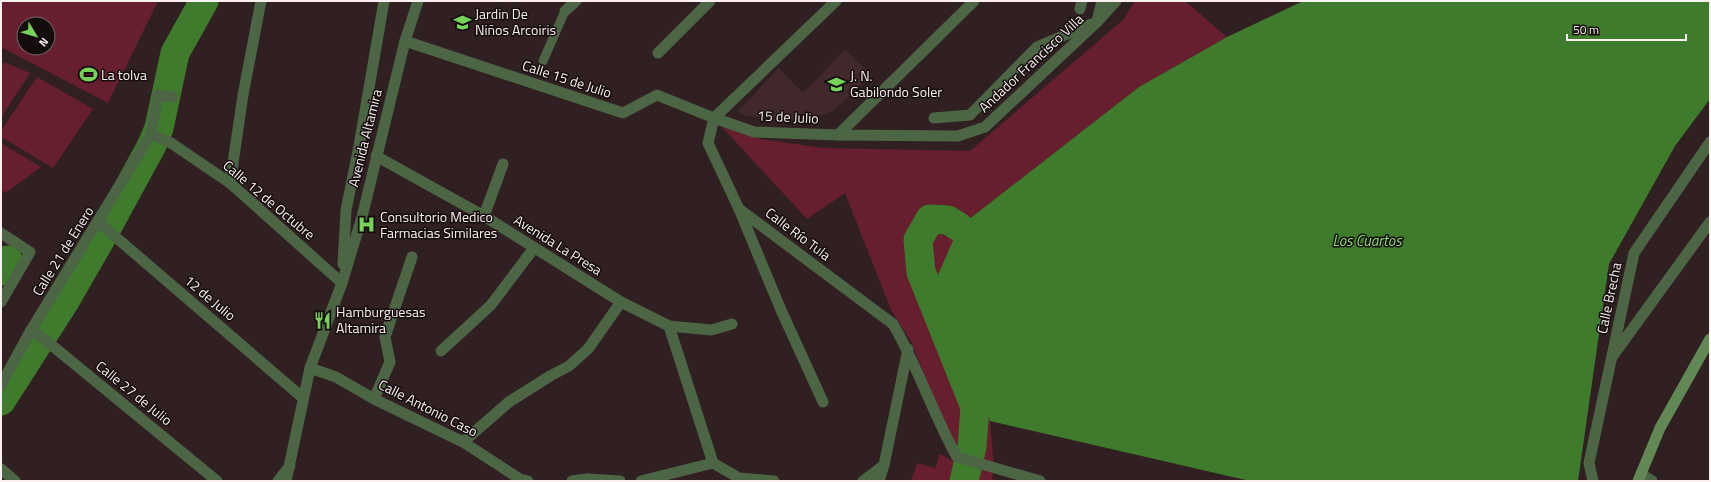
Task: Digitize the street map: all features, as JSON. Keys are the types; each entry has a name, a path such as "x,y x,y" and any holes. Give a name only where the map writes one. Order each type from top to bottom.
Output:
{"main road":[{"path":"1640,478 1660,428 1709,341"}],"street":[{"path":"230,183 243,95 261,1"},
{"name":"Avenida Altamira","path":"342,283 346,210 359,146 384,1"},
{"name":"Avenida Altamira","path":"286,481 310,368 342,283 362,216 405,41 418,1"},
{"path":"567,6 576,1"},
{"path":"658,53 710,1"},
{"path":"714,118 836,1"},
{"path":"838,135 974,1"},
{"path":"1097,22 1102,1"},
{"path":"1097,22 1116,1"},
{"name":"Andador Francisco Villa","path":"838,135 958,136 985,127 1097,22"},
{"name":"Andador Francisco Villa","path":"934,118 970,116 1037,47 1097,22"},
{"name":"Calle 15 de Julio","path":"405,41 623,113 657,95 714,118"},
{"path":"151,134 158,95 173,97"},
{"name":"15 de Julio","path":"714,118 754,132 838,135"},
{"name":"Calle Río Tula","path":"714,118 708,143 740,209 894,324 908,349 946,437 957,457 1040,481"},
{"name":"Calle 12 de Octubre","path":"151,134 171,143 230,183 342,283"},
{"name":"Calle 21 de Enero","path":"2,380 31,330 101,223 151,134"},
{"name":"Calle Brecha","path":"1593,481 1589,463 1634,253 1710,142"},
{"name":"Avenida La Presa","path":"376,156 484,216 621,302 670,326 711,330 732,324"},
{"path":"484,216 503,164"},
{"path":"740,209 781,310 823,402"},
{"path":"1612,357 1710,222"},
{"name":"12 de Julio","path":"101,223 303,398"},
{"path":"1,233 30,252 1,302"},
{"path":"441,351 491,305 534,248"},
{"path":"374,399 390,362 385,337 412,257"},
{"path":"463,442 509,402 550,376 569,366 588,349 621,302"},
{"path":"670,326 713,463 739,478 774,481"},
{"name":"Calle 27 de Julio","path":"31,330 217,481"},
{"path":"879,481 884,465 908,349"},
{"name":"Calle Antonio Caso","path":"310,368 336,377 374,399 463,442 520,479 528,481"},
{"path":"640,481 713,463"},
{"path":"863,481 884,465"},
{"path":"278,481 290,466"},
{"path":"1,469 15,481"},
{"path":"1640,478 1652,481"},
{"path":"572,481 587,479 620,481"}],"lane":[{"path":"543,61 567,6"}],"shaded area":[{"name":"La tolva","path":"3,1 158,1 108,103 18,56 56,56 56,16 16,16 16,55 1,47 1,6"},
{"path":"1135,1 1185,1 1227,37 1139,87 959,227 950,329 980,388 990,421 994,468 992,479 999,481 911,481 917,463 935,468 940,454 957,463 957,457 911,341 892,312 845,193 807,219 722,127 760,139 823,148 970,151 1123,20"},
{"name":"J. N. Gabilondo Soler","path":"845,50 872,75 834,110 814,118 797,122 743,115 738,111 779,68 803,93"},
{"path":"4,62 30,73 2,116 1,67"},
{"path":"37,77 93,109 53,168 1,137 1,131"},
{"path":"1,143 41,167 7,192 1,191"}],"water":[{"name":"Los Cuartos","path":"1303,1 1710,1 1710,99 1675,146 1609,264 1578,481 1250,481 990,421 980,388 950,329 933,286 959,227 1139,87 1227,37"}],"waterway":[{"path":"1,401 65,301 152,145 159,128 175,53 204,1"},
{"path":"959,227 948,220 930,219 918,240 921,272 975,407 972,447 964,481"},
{"path":"1,271 8,260"}],"place":[{"name":"Jardin De Niños Arcoiris","path":"462,22"},
{"name":"La tolva","path":"88,75"},
{"name":"J. N. Gabilondo Soler","path":"837,84"},
{"name":"Consultorio Medico Farmacias Similares","path":"367,225"},
{"name":"Hamburguesas Altamira","path":"323,320"}]}
